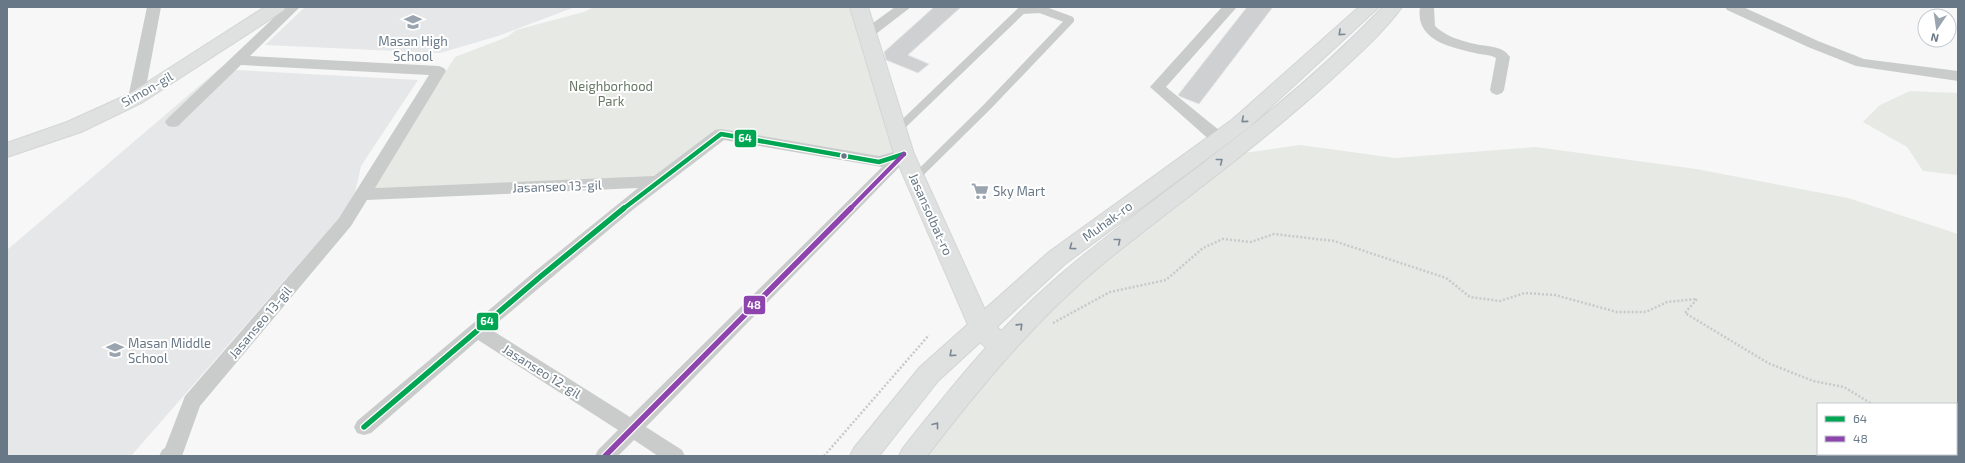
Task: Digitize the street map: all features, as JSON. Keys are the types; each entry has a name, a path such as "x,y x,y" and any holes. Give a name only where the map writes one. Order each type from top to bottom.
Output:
{"main road":[{"name":"Simon-gil","path":"7,150 74,127 136,98 277,7"},
{"name":"Jasansolbat-ro","path":"859,7 904,154 981,327"},
{"name":"Muhak-ro","path":"863,456 929,374 1057,258 1240,124 1370,7"},
{"name":"Muhak-ro","path":"912,456 970,383 1002,346 1060,288 1317,83 1359,44 1393,7"},
{"path":"981,327 1002,346"}],"street":[{"path":"136,98 154,7"},
{"path":"173,122 293,7"},
{"path":"867,34 904,7"},
{"path":"1219,139 1157,87 1230,7"},
{"path":"1427,7 1426,16 1428,27 1437,35 1473,48 1498,53 1503,57 1497,90"},
{"path":"1732,7 1813,44 1861,63 1958,76"},
{"name":"Jasanseo 13-gil","path":"169,456 173,454 192,402 345,222 439,71 238,60"},
{"path":"364,427 477,330 655,182 722,134 878,162 904,154"},
{"path":"605,456 904,154"},
{"name":"Jasanseo 13-gil","path":"363,194 655,182"},
{"name":"Jasanseo 12-gil","path":"477,330 675,456"}],"lane":[{"path":"896,131 1022,10 1030,7 1048,11 1070,20 915,178"}],"path":[{"path":"1050,324 1110,292 1166,280 1203,248 1223,239 1251,242 1274,234 1334,241 1446,278 1470,297 1500,300 1525,292 1555,295 1617,312 1646,312 1667,302 1697,300 1685,313 1768,364 1813,381 1844,387 1870,403"},
{"path":"824,456 929,335"}],"shaded area":[{"name":"Masan High School","path":"305,7 575,7 498,36 440,53 265,45"},
{"name":"Masan Middle School","path":"219,69 418,80 361,166 353,202 131,456 7,456 7,250"}],"green space":[{"name":"Neighborhood Park","path":"594,7 851,7 895,153 879,158 721,130 656,177 372,188 455,57 507,37 516,30 584,12"},
{"path":"1910,91 1958,93 1958,175 1923,171 1907,147 1863,122 1880,105"},
{"path":"1300,145 1395,158 1536,147 1696,169 1848,198 1958,234 1958,456 913,456 1071,270 1149,199 1223,156"}],"building":[{"path":"934,7 961,7 908,55 929,64 918,73 886,60 884,52"},
{"path":"1247,7 1273,7 1199,104 1178,95"}],"transit line":[{"name":"64","path":"364,427 584,240 675,168 721,134 879,162 904,154"},
{"name":"48","path":"605,456 904,154"}],"place":[{"name":"Masan High School","path":"413,22"},
{"name":"Sky Mart","path":"980,191"},
{"name":"Masan Middle School","path":"115,350"}]}
